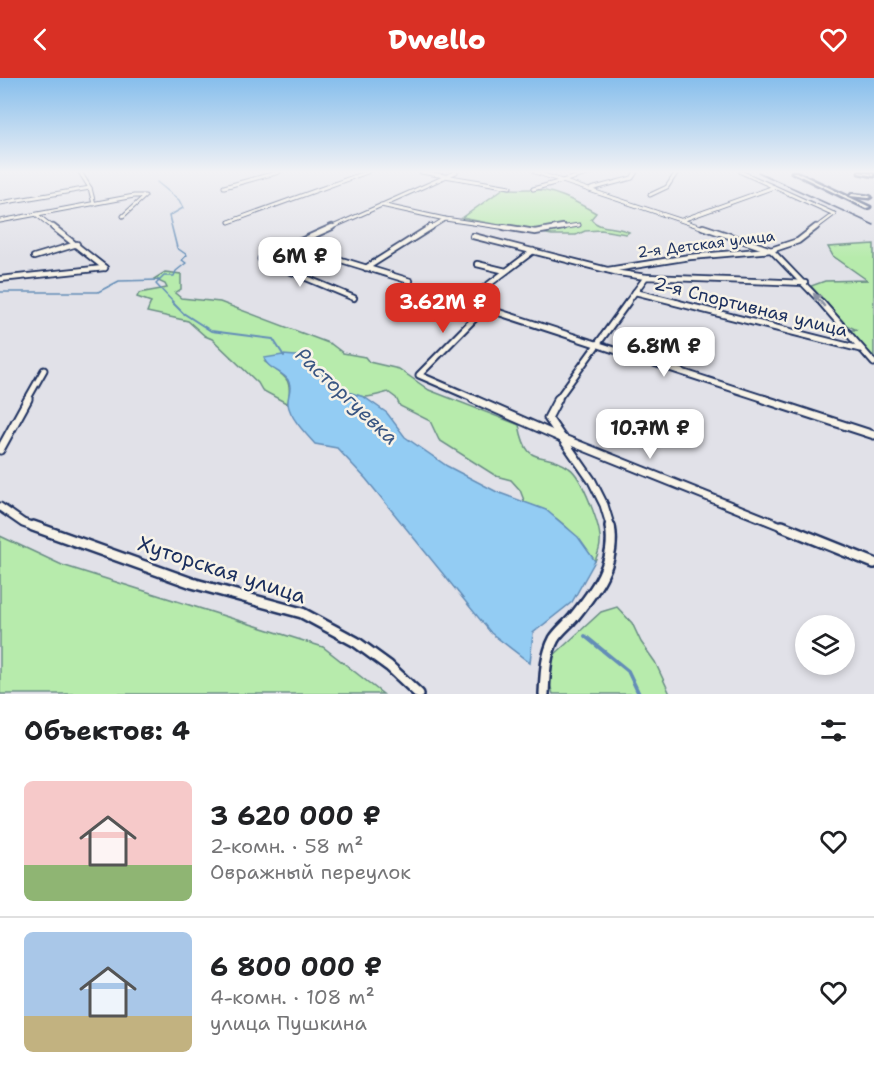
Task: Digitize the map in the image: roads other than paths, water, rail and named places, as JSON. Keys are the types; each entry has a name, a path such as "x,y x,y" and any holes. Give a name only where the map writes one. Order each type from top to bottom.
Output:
{"street":[{"path":"0,221 110,201"},
{"path":"123,216 140,201"},
{"path":"230,222 288,201"},
{"path":"354,298 261,259 390,201"},
{"path":"624,201 771,250 805,283 874,363"},
{"path":"682,220 736,201"},
{"name":"2-я Детская улица","path":"608,270 690,257 771,250 798,241 834,214 805,201"},
{"path":"856,201 872,208"},
{"path":"857,201 872,208"},
{"path":"380,205 445,219 536,231 579,225"},
{"path":"0,279 106,268 37,214"},
{"path":"366,268 445,219"},
{"path":"473,236 608,270 647,277 805,283"},
{"path":"34,256 77,244"},
{"path":"291,245 410,281"},
{"path":"533,251 472,297 476,303 485,308 874,435"},
{"path":"477,264 506,271"},
{"path":"544,694 546,664 554,639 596,592 608,569 613,544 608,516 592,482 564,439 552,427 548,418 552,407 647,277"},
{"name":"2-я Спортивная улица","path":"635,292 861,349"},
{"path":"485,308 419,375 564,439 874,563"},
{"path":"0,450 44,370"},
{"name":"Хуторская улица","path":"0,507 23,523 216,590 281,606 310,616 332,626 394,669 419,694"}],"water":[{"path":"283,355 308,357 322,374 342,390 364,397 387,413 405,437 447,466 497,492 546,510 578,537 595,561 572,602 533,633 530,663 491,633 366,479 337,448 315,444 299,426 289,409 288,380 268,365 264,358"}],"waterway":[{"name":"Расторгуевка","path":"174,303 156,284 164,276 174,276 176,271 186,263 182,260 187,255 177,248 169,216 183,208 179,201"},
{"path":"0,292 98,292 119,281 159,280"},
{"name":"Расторгуевка","path":"172,302 183,313 211,331 273,339 284,356"},
{"name":"Расторгуевка","path":"585,636 628,671 639,694"}],"railway":[{"path":"821,201 874,225"}]}
